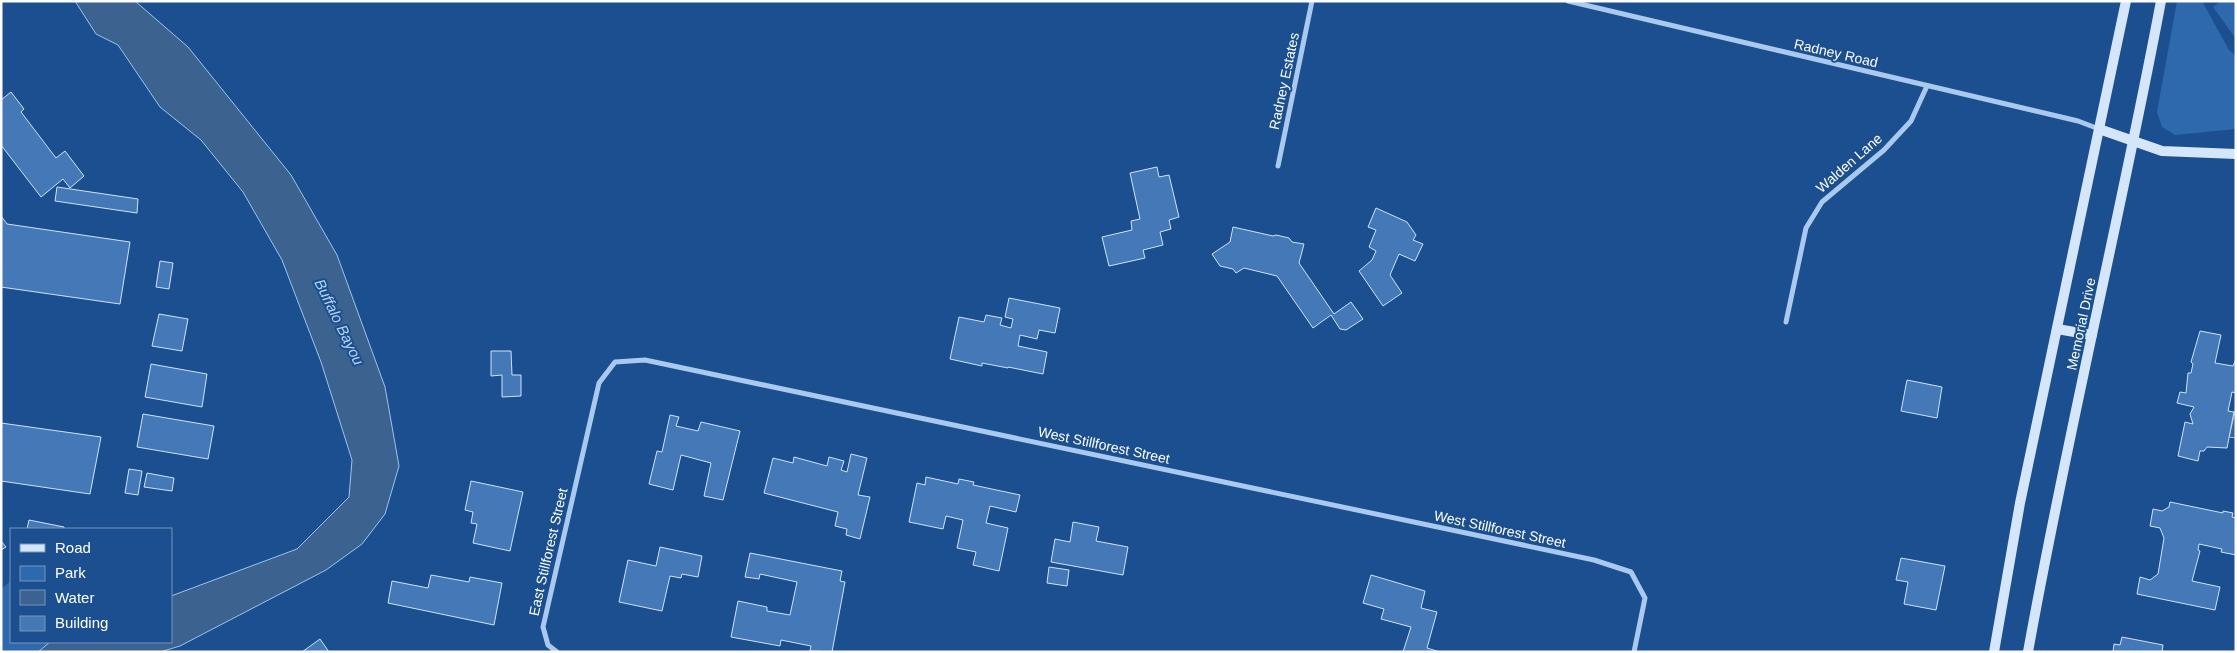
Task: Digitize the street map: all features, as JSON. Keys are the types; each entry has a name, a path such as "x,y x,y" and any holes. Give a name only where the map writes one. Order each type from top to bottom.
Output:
{"main road":[{"name":"Memorial Drive","path":"1994,652 2020,503 2126,1"},
{"name":"Memorial Drive","path":"2028,652 2044,562 2134,141 2160,1"},
{"path":"2099,129 2162,151 2236,154"},
{"path":"2057,328 2092,335"}],"street":[{"name":"Radney Estates","path":"1278,166 1312,1"},
{"name":"Radney Road","path":"1568,1 2078,121 2099,129"},
{"name":"Walden Lane","path":"1786,322 1806,228 1822,202 1884,150 1911,121 1927,86"},
{"name":"West Stillforest Street","path":"576,482 599,383 615,362 646,360 1594,560 1631,572 1644,598 1634,652"},
{"name":"East Stillforest Street","path":"558,652 548,646 543,627 576,482"}],"green space":[{"path":"2177,1 2202,1 2229,50 2236,56 2236,129 2175,135 2162,127 2157,112"},
{"path":"2221,1 2236,1 2236,39 2213,7"},
{"path":"10,582 10,643 98,643 103,652 1,652 1,589"}],"water":[{"name":"Buffalo Bayou","path":"75,1 135,1 188,47 291,175 337,255 385,387 399,466 385,514 362,544 326,570 180,646 160,652 38,652 49,643 172,643 172,596 297,549 349,497 352,460 321,362 282,260 243,192 201,140 160,107 118,45 96,34"},
{"path":"2236,407 2236,438 2229,437"}],"building":[{"path":"11,92 24,109 21,112 56,158 65,151 84,176 70,188 63,179 41,197 1,145 1,100"},
{"path":"1157,167 1159,177 1169,175 1179,217 1169,220 1171,229 1160,232 1163,245 1143,250 1145,258 1109,266 1102,237 1132,230 1131,221 1140,219 1130,173"},
{"path":"57,187 138,199 137,213 55,201"},
{"path":"1376,208 1407,222 1416,235 1413,240 1423,244 1415,261 1399,254 1390,275 1402,293 1383,306 1359,271 1372,260 1376,251 1369,247 1376,230 1368,227"},
{"path":"1,216 7,224 130,242 120,304 1,287"},
{"path":"1233,227 1289,238 1292,242 1304,244 1299,263 1334,314 1351,302 1363,319 1346,330 1340,329 1331,315 1313,328 1277,276 1244,268 1236,273 1233,269 1220,266 1212,254 1230,242"},
{"path":"160,261 173,263 169,289 156,287"},
{"path":"1009,298 1060,308 1055,333 1039,330 1037,339 1020,335 1018,346 1047,352 1043,374 982,363 982,366 950,359 959,317 984,322 986,315 1002,318 1000,325 1011,328 1013,319 1005,317"},
{"path":"159,314 188,319 182,351 152,346"},
{"path":"2200,331 2221,335 2215,363 2233,366 2236,359 2236,393 2232,392 2228,411 2234,412 2227,448 2207,447 2204,451 2200,451 2198,461 2178,456 2185,422 2193,424 2190,414 2194,407 2177,403 2180,392 2186,393 2188,373 2191,373 2193,364 2191,362"},
{"path":"491,351 511,351 512,375 521,375 521,396 502,397 502,375 491,376"},
{"path":"151,364 207,374 202,407 145,397"},
{"path":"1907,380 1942,387 1937,418 1901,411"},
{"path":"143,414 214,426 208,459 137,447"},
{"path":"670,415 679,417 676,426 698,431 701,422 740,431 723,500 704,496 711,463 681,455 673,490 649,484 657,451 662,452"},
{"path":"1,423 101,437 90,494 1,481"},
{"path":"851,454 867,458 858,495 870,497 860,539 846,535 847,529 835,526 838,512 764,493 773,458 793,463 794,457 827,466 829,457 844,461 841,470 847,472"},
{"path":"129,469 142,471 138,495 125,493"},
{"path":"147,473 174,478 172,491 144,487"},
{"path":"926,477 958,484 959,479 974,482 973,485 1020,495 1016,512 990,506 986,523 1008,528 999,571 973,565 976,552 957,548 963,520 946,516 943,529 909,522 917,483 925,485"},
{"path":"471,481 523,492 510,551 473,543 477,524 471,523 473,512 465,510"},
{"path":"2170,502 2223,513 2223,511 2233,513 2232,517 2236,518 2236,555 2221,552 2222,549 2199,544 2198,550 2200,551 2192,581 2220,587 2215,610 2137,594 2140,577 2150,580 2158,574 2164,538 2160,528 2150,526 2153,509 2162,511 2169,507"},
{"path":"29,520 64,527 64,528 27,528"},
{"path":"1073,522 1099,527 1096,541 1128,547 1123,575 1051,562 1055,539 1070,542"},
{"path":"1,541 6,547 1,550"},
{"path":"660,547 702,556 698,577 682,574 681,578 670,576 662,611 619,602 628,560 656,566"},
{"path":"750,553 842,571 840,581 845,582 832,652 810,651 811,646 781,640 780,646 731,637 738,601 767,607 767,611 790,615 797,582 760,574 759,579 745,577"},
{"path":"1901,558 1945,566 1936,610 1904,604 1908,582 1896,580"},
{"path":"1049,567 1069,570 1067,586 1047,583"},
{"path":"431,575 469,582 470,577 502,583 494,625 388,603 392,581 428,588"},
{"path":"1371,575 1425,591 1421,608 1437,612 1427,648 1440,652 1403,652 1411,627 1381,619 1384,609 1363,603"},
{"path":"2122,637 2163,645 2162,652 2113,652 2114,644 2120,645"},
{"path":"320,639 329,652 302,652"}]}
